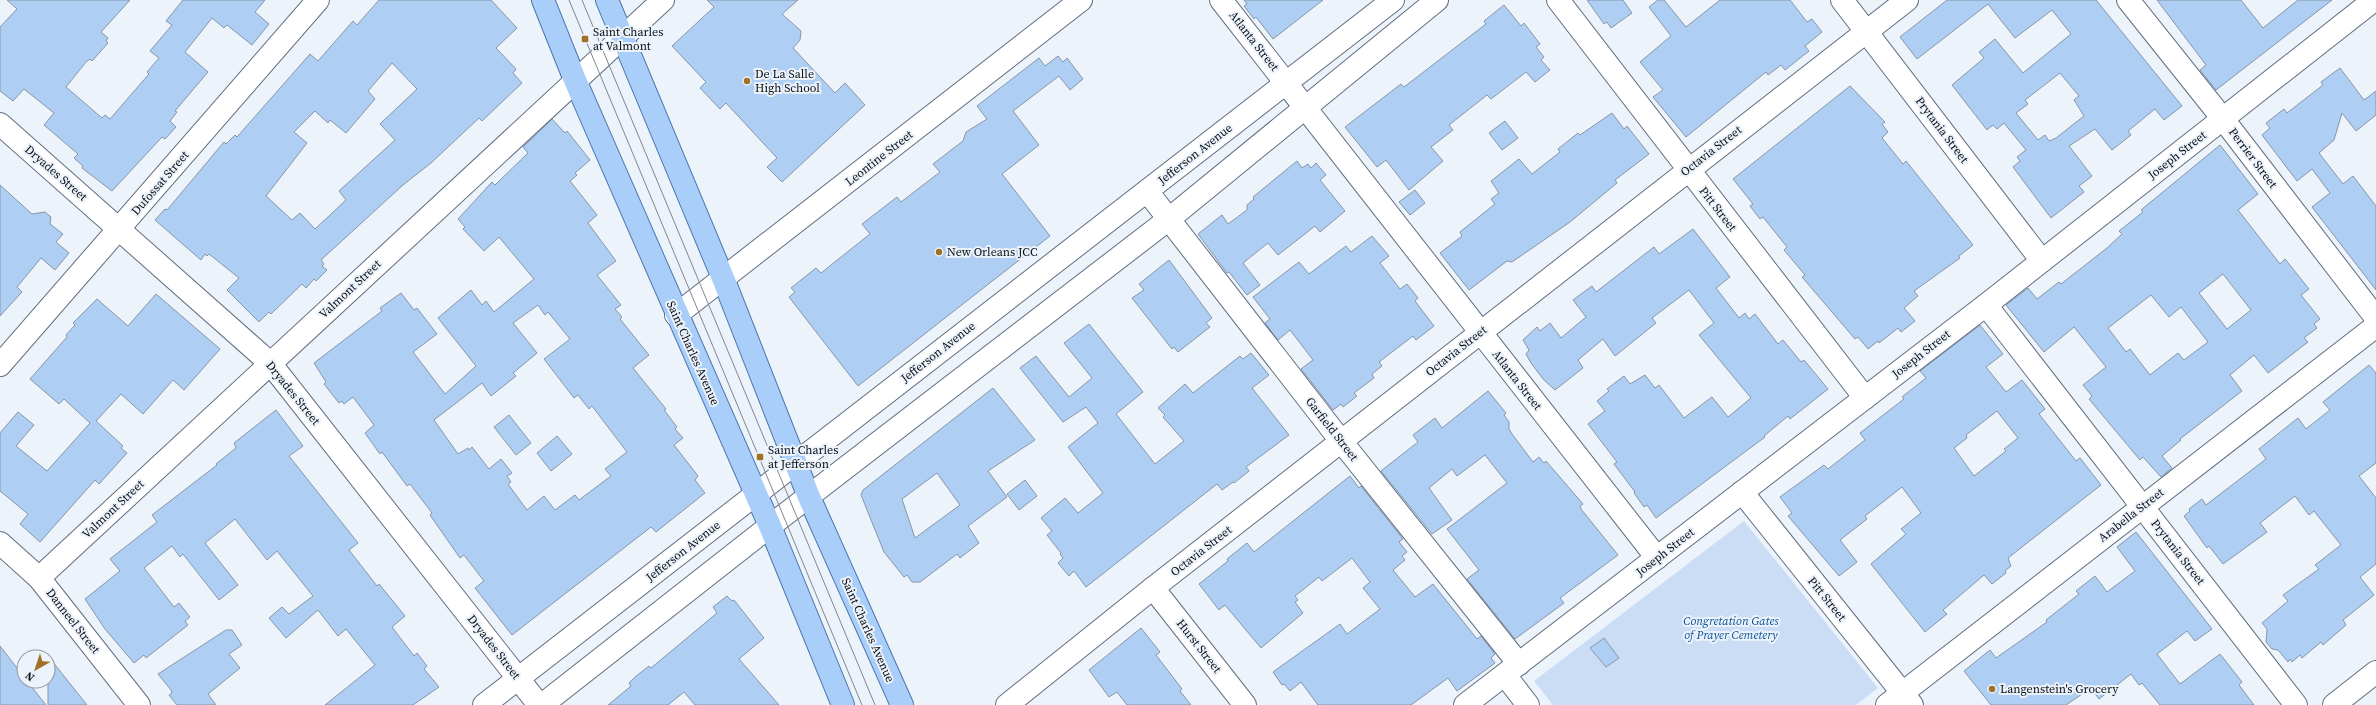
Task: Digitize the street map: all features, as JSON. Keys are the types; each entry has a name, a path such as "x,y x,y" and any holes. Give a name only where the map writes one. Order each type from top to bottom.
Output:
{"main road":[{"name":"Saint Charles Avenue","path":"543,0 575,80 676,316 770,526 843,705"},
{"name":"Saint Charles Avenue","path":"608,0 724,278 809,497 902,705"}],"street":[{"name":"Dufossat Street","path":"0,365 318,0"},
{"name":"Valmont Street","path":"39,578 662,0"},
{"name":"Leontine Street","path":"676,316 1081,0"},
{"name":"Atlanta Street","path":"1221,0 1287,82 1656,558"},
{"name":"Jefferson Avenue","path":"484,705 1394,0"},
{"path":"541,705 770,526 1169,219 1437,0"},
{"name":"Pitt Street","path":"1558,0 1865,398"},
{"name":"Prytania Street","path":"1842,0 2042,261"},
{"name":"Octavia Street","path":"1007,705 1153,588 1907,0"},
{"name":"Perrier Street","path":"2128,0 2223,119 2376,318"},
{"name":"Joseph Street","path":"1465,705 1986,305 2374,0"},
{"name":"Dryades Street","path":"0,124 270,363 541,705"},
{"name":"Garfield Street","path":"1147,191 1341,441 1512,670 1528,705"},
{"name":"Prytania Street","path":"1986,305 2296,705"},
{"name":"Arabella Street","path":"1900,701 2142,506 2376,326"},
{"name":"Pitt Street","path":"1742,492 1900,701"},
{"name":"Danneel Street","path":"0,544 39,578 139,705"},
{"name":"Hurst Street","path":"1153,588 1245,705"},
{"path":"2334,705 2376,672"}],"green space":[{"name":"Congretation Gates of Prayer Cemetery","path":"1744,521 1878,688 1856,705 1553,705 1534,681"}],"building":[{"path":"7,0 130,0 101,32 108,38 106,41 108,43 92,61 90,59 86,62 66,87 102,118 105,115 110,119 149,74 147,72 159,58 150,51 172,25 166,21 183,0 265,0 255,12 269,24 252,45 227,25 224,28 212,18 185,52 208,72 175,111 177,112 170,121 176,127 165,139 162,137 112,191 82,168 83,166 74,158 78,154 44,125 54,113 24,89 13,101 0,91 0,27 17,9"},
{"path":"379,0 491,0 517,28 496,48 516,69 513,73 522,83 482,121 479,118 431,163 403,185 321,260 324,264 322,266 327,270 316,281 314,279 306,288 302,284 271,314 269,312 259,322 227,290 239,278 209,254 207,256 205,254 201,260 155,220 165,209 167,210 224,142 226,144 235,135 237,137 310,54 318,61 353,21 357,25","holes":["392,63 417,89 380,124 395,140 339,191 346,200 315,229 300,213 292,220 266,196 307,143 294,132 315,111 328,123 330,120 346,133 375,99 368,91"]},
{"path":"707,0 798,0 782,14 801,31 800,40 793,48 835,93 845,83 865,105 782,182 767,167 777,158 726,103 720,109 700,88 706,82 672,46 714,7"},
{"path":"1244,0 1323,0 1273,39 1256,17 1254,19 1244,6 1247,4"},
{"path":"1587,0 1623,0 1632,13 1611,28 1607,22 1604,24"},
{"path":"1658,0 1664,0 1686,27 1720,0 1790,0 1807,22 1812,19 1822,32 1805,46 1809,51 1785,70 1781,65 1768,75 1766,72 1686,137 1653,97 1663,90 1640,62 1671,36 1649,7"},
{"path":"1947,0 2096,0 2182,106 2164,120 2155,109 2128,131 2131,135 2112,150 2095,129 2069,146 2092,176 2079,186 2084,192 2051,218 2013,167 2020,161 2017,157 2026,150 2004,123 1997,129 1993,125 1987,130 1952,85 1984,58 1979,52 1995,39 2023,73 2071,34 2052,10 2015,38 1988,4 1917,59 1900,37","holes":["2060,73 2079,96 2074,100 2084,116 2056,138 2049,141 2045,135 2038,140 2016,113 2028,104 2025,100"]},
{"path":"2157,0 2241,0 2263,28 2298,0 2332,0 2216,90 2200,70 2206,65"},
{"path":"1504,5 1521,26 1524,23 1540,44 1536,47 1544,57 1541,60 1550,70 1535,82 1526,72 1491,99 1487,95 1449,125 1453,130 1431,147 1443,161 1409,190 1386,160 1377,167 1345,127 1401,84 1404,87 1486,24 1484,21"},
{"name":"New Orleans JCC","path":"1058,56 1063,62 1067,58 1083,79 1070,90 1059,76 1013,111 1039,145 1002,174 1050,236 858,386 789,297 795,292 791,288 816,268 821,273 870,234 862,224 897,197 901,202 940,172 933,164 963,141 966,132 987,119 977,106 1039,58 1045,66"},
{"path":"2340,68 2364,100 2376,91 2376,115 2356,131 2342,113 2334,140 2319,153 2343,184 2353,176 2376,206 2376,290 2312,207 2330,193 2312,169 2297,181 2262,135 2270,128 2266,123 2284,109 2287,113 2323,85 2321,82"},
{"path":"1850,86 1885,122 1882,124 1888,132 1882,138 1903,164 1906,161 1973,245 1959,256 1960,258 1914,291 1918,296 1904,308 1915,321 1901,332 1898,328 1879,343 1878,341 1868,349 1858,337 1855,339 1802,277 1805,275 1784,250 1787,247 1763,217 1760,219 1750,206 1753,204 1733,179"},
{"path":"1612,113 1624,129 1627,126 1649,154 1615,180 1617,183 1570,222 1512,262 1507,261 1469,290 1440,253 1462,236 1460,232 1495,204 1491,199 1499,193 1491,181 1519,159 1532,174 1560,152 1558,149 1578,133 1580,135"},
{"path":"552,119 565,133 567,131 590,160 575,173 577,175 570,181 597,215 588,223 616,261 597,275 621,305 615,309 622,317 620,319 649,355 633,368 666,409 664,410 677,427 675,429 683,438 674,445 698,476 695,480 705,493 656,532 651,527 512,635 475,588 484,581 464,555 460,558 430,515 432,513 410,484 407,486 382,452 380,454 365,433 374,425 353,397 344,404 342,401 339,403 324,384 326,382 314,363 382,311 380,308 401,293 414,310 417,308 437,334 413,352 445,394 476,366 438,318 471,290 482,305 486,301 494,312 534,279 499,237 484,251 463,229 465,227 458,219 492,182 495,185 528,153 523,147","holes":["538,305 545,315 548,312 570,339 544,359 574,398 578,395 589,409 592,406 627,452 605,469 611,476 579,500 575,495 555,510 544,496 527,510 508,484 511,482 507,476 512,473 501,459 489,469 472,447 469,450 468,448 458,454 434,420 482,383 491,396 516,376 513,373 537,353 513,323"]},
{"path":"1505,121 1518,138 1502,150 1489,133"},
{"path":"2220,145 2258,194 2238,210 2280,264 2285,259 2309,289 2301,295 2320,319 2314,324 2317,328 2304,338 2308,342 2268,373 2254,355 2230,375 2242,391 2180,439 2181,440 2162,456 2172,468 2161,477 2143,457 2140,460 2089,399 2092,396 2083,385 2106,367 2074,327 2044,352 2006,305 2028,288 2037,299 2059,282 2061,284 2107,248 2122,234 2119,231 2143,212 2141,210","holes":["2223,274 2251,310 2227,329 2199,293","2151,295 2169,317 2181,307 2208,342 2184,360 2178,353 2150,375 2130,349 2126,352 2108,328"]},
{"path":"1297,161 1302,168 1308,164 1311,168 1316,163 1326,175 1320,180 1345,211 1320,232 1315,226 1278,255 1268,243 1243,263 1260,285 1247,295 1229,272 1227,273 1198,234 1222,215 1228,224 1247,210 1247,205 1254,199 1253,197"},
{"path":"0,185 32,214 45,212 51,217 50,224 63,234 56,242 69,253 55,270 41,258 17,287 22,292 0,316"},
{"path":"1415,190 1425,203 1410,215 1399,202"},
{"path":"1693,229 1730,277 1716,288 1739,318 1745,313 1749,319 1755,314 1778,344 1783,340 1801,362 1804,360 1828,389 1790,419 1788,416 1764,436 1765,437 1656,518 1647,505 1644,507 1634,493 1635,492 1614,464 1617,462 1588,424 1605,411 1597,401 1609,391 1607,389 1624,376 1630,384 1645,375 1655,388 1659,385 1684,418 1712,397 1728,417 1751,398 1699,335 1714,323 1689,290 1652,318 1656,323 1615,356 1603,339 1578,360 1583,368 1555,390 1543,379 1531,363 1526,354 1529,350 1523,340 1537,327 1540,331 1550,323 1561,338 1586,317 1573,300 1592,286 1596,292 1654,247 1659,254"},
{"path":"1372,236 1389,256 1380,263 1400,289 1407,284 1418,298 1415,301 1434,326 1416,340 1413,336 1379,362 1382,366 1372,374 1374,378 1354,393 1357,396 1343,407 1341,404 1333,410 1301,369 1313,360 1290,330 1278,340 1265,323 1270,319 1253,297 1299,262 1309,274 1346,246 1351,252"},
{"path":"1169,260 1212,318 1206,323 1210,327 1178,352 1174,347 1172,349 1132,298 1144,290 1139,284"},
{"path":"156,294 220,349 184,390 173,380 143,414 121,394 96,421 123,446 121,448 127,453 99,484 95,480 40,542 20,524 28,514 0,491 0,433 18,412 34,425 16,446 47,471 90,423 64,399 59,404 30,379 67,337 66,335 75,325 73,323 97,299 128,326"},
{"path":"1089,324 1143,392 1116,414 1155,464 1184,441 1163,417 1165,415 1158,408 1185,384 1193,393 1240,356 1243,359 1251,353 1269,375 1252,388 1289,435 1246,467 1249,471 1234,483 1233,482 1222,490 1217,484 1086,587 1074,571 1069,576 1058,563 1063,558 1060,554 1061,553 1047,535 1052,531 1041,518 1065,498 1078,513 1103,493 1068,447 1098,423 1086,407 1063,422 1020,368 1036,356 1069,397 1092,378 1064,343"},
{"path":"1980,325 2003,354 1986,367 2006,392 2022,380 2045,409 2039,414 2076,461 2080,458 2101,485 2008,558 2011,566 2005,571 2006,573 1992,584 1984,575 1943,610 1947,614 1925,632 1871,564 1906,534 1901,529 1921,513 1902,487 1865,516 1867,519 1840,540 1857,562 1839,576 1788,516 1792,513 1780,497 1824,465 1828,469 1865,440 1860,433 1904,399 1902,397 1926,378 1920,371","holes":["1997,411 2018,438 2004,449 2006,451 1974,476 1954,448 1967,438 1966,435"]},
{"path":"2369,365 2376,373 2376,463 2359,476 2376,498 2376,564 2360,577 2374,595 2343,620 2346,625 2323,645 2321,642 2302,658 2300,655 2292,662 2290,659 2288,662 2278,650 2272,649 2266,642 2267,629 2262,623 2288,601 2283,595 2319,569 2315,565 2341,545 2314,511 2309,515 2295,496 2260,523 2267,532 2223,564 2209,546 2207,548 2184,516 2190,511 2189,509 2202,499 2206,505 2266,459 2259,449 2298,418 2306,429 2330,410 2323,402"},
{"path":"993,388 1035,440 988,471 1007,497 968,526 979,543 960,558 957,554 920,582 912,582 907,575 904,577 884,552 861,495 863,490","holes":["937,473 960,505 915,538 902,499"]},
{"path":"1488,391 1506,413 1504,415 1509,422 1509,429 1533,462 1539,457 1544,463 1546,461 1583,504 1580,506 1581,509 1618,555 1560,598 1564,603 1515,639 1467,579 1479,570 1447,529 1507,483 1485,455 1457,476 1452,469 1429,488 1452,520 1432,534 1381,471 1418,442 1413,435 1435,418 1442,428"},
{"path":"276,410 303,446 289,456 358,543 349,550 377,586 379,584 405,616 392,627 414,656 417,653 427,666 424,669 439,687 413,705 325,705 375,665 346,629 338,636 318,610 286,638 269,618 282,607 289,614 313,596 277,551 267,560 235,519 205,543 238,585 219,600 183,554 180,557 172,546 144,568 174,607 179,603 190,617 185,621 188,625 146,658 144,655 134,663 105,629 85,599 120,571 110,559 157,522 152,515 217,465 216,464 236,448 234,443"},
{"path":"509,415 531,443 516,455 494,427"},
{"path":"557,436 572,454 551,471 537,453"},
{"path":"1350,476 1359,488 1361,486 1403,539 1399,542 1407,552 1402,556 1405,560 1393,570 1415,597 1433,584 1477,639 1481,636 1495,654 1491,658 1495,663 1457,691 1448,678 1411,705 1318,705 1301,682 1290,691 1284,684 1282,685 1273,672 1340,624 1347,634 1380,609 1363,588 1370,582 1352,558 1322,581 1319,577 1295,596 1298,600 1295,602 1303,613 1261,648 1225,605 1219,610 1199,584 1228,561 1227,559 1247,543 1254,552"},
{"path":"1025,480 1037,496 1019,510 1007,494"},
{"path":"2136,532 2212,629 2195,641 2187,631 2157,654 2180,684 2220,654 2242,682 2239,685 2254,705 2160,705 2142,683 2139,685 2131,674 2099,699 2091,688 2066,705 1991,705 1964,671 1990,650 1996,658 2047,622 2046,620 2079,594 2076,591 2095,576 2107,592 2135,571 2117,547"},
{"path":"727,596 732,601 734,600 764,638 739,659 779,705 695,705 684,692 668,705 608,705 631,686 629,683 635,677 649,666 651,668 717,613 713,607"},
{"path":"1141,628 1160,652 1156,655 1182,689 1180,691 1191,705 1127,705 1117,692 1109,697 1089,670"},
{"path":"226,630 232,630 242,645 229,654 240,668 208,694 216,705 177,705 169,695 172,693 171,690 158,674"},
{"path":"1604,638 1619,658 1606,667 1590,648"},
{"path":"0,646 16,667 16,689 33,689 46,705 0,705"},
{"path":"56,666 87,705 48,705 48,689 56,689"}],"tram line":[{"path":"569,0 862,705"},
{"path":"582,0 875,705"}],"place":[{"name":"Saint Charles at Valmont","path":"585,39"},
{"name":"De La Salle High School","path":"747,81"},
{"name":"New Orleans JCC","path":"939,252"},
{"name":"Saint Charles at Jefferson","path":"760,457"},
{"name":"Langenstein's Grocery","path":"1992,689"}]}
